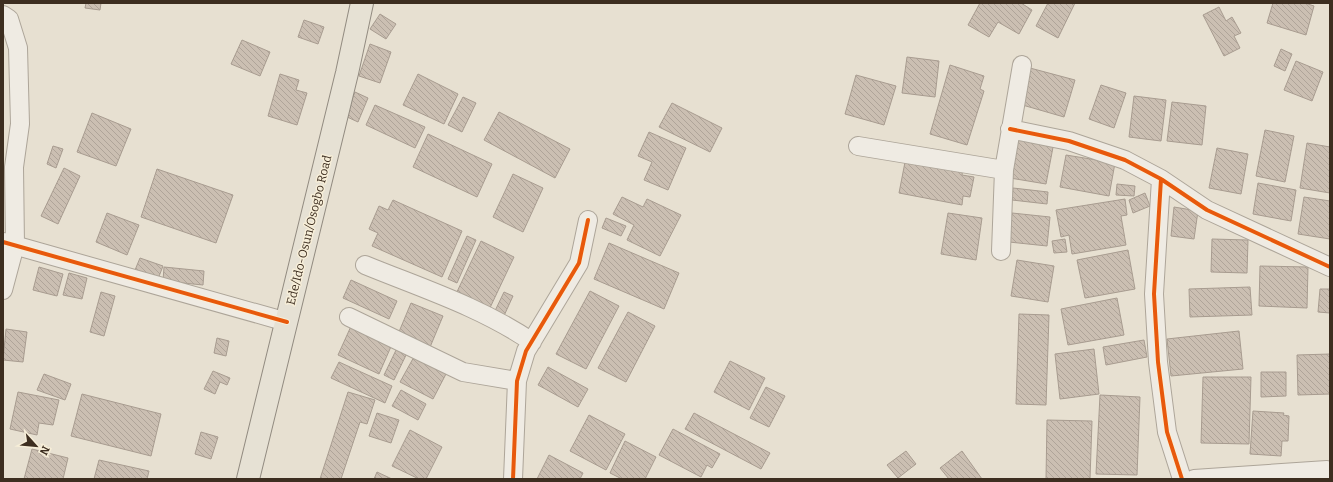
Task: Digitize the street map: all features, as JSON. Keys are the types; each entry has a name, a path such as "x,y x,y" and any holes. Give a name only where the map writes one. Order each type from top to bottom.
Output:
{"main road":[{"name":"Ede/Ido-Osun/Osogbo Road","path":"248,479 347,73 362,3"}],"street":[{"path":"3,15 9,20 18,48 20,124 14,166 9,243 3,290"},
{"path":"1001,251 1004,170 1022,65"},
{"path":"1010,129 1069,141 1125,160 1161,179 1207,210 1330,267"},
{"path":"858,146 1004,170"},
{"path":"1161,179 1154,294 1158,362 1167,432 1182,479"},
{"path":"513,479 517,381 526,351 580,263 588,220"},
{"path":"9,243 287,322"},
{"path":"365,265 479,312 509,326 532,342"},
{"path":"349,317 463,372 517,381"},
{"path":"1194,479 1326,470 1330,472"}],"building":[{"path":"86,3 101,3 100,10 85,8"},
{"path":"980,3 1021,3 1032,10 1019,34 998,22 989,37 968,25"},
{"path":"1048,3 1075,3 1058,38 1036,26"},
{"path":"1273,3 1305,3 1314,6 1306,35 1267,23"},
{"path":"1219,7 1226,21 1232,17 1241,33 1234,36 1240,48 1224,56 1203,15"},
{"path":"380,14 396,24 386,39 370,29"},
{"path":"304,20 324,27 318,44 298,37"},
{"path":"242,40 270,52 260,76 231,64"},
{"path":"370,44 391,52 380,83 359,76"},
{"path":"1281,49 1292,54 1285,71 1274,66"},
{"path":"907,57 939,61 935,97 902,93"},
{"path":"1296,61 1323,72 1312,101 1284,90"},
{"path":"950,65 984,76 980,89 984,91 967,145 930,134"},
{"path":"1030,68 1075,80 1064,117 1019,104"},
{"path":"280,74 299,80 296,90 307,93 297,125 268,116"},
{"path":"418,74 458,94 444,124 403,105"},
{"path":"856,75 896,86 884,125 845,114"},
{"path":"1101,85 1126,93 1114,128 1089,119"},
{"path":"355,92 368,98 358,122 345,116"},
{"path":"1134,96 1166,100 1161,141 1129,137"},
{"path":"463,97 476,103 462,132 448,125"},
{"path":"1172,102 1206,106 1202,145 1167,141"},
{"path":"672,103 722,128 710,152 659,127"},
{"path":"375,105 425,127 415,148 366,125"},
{"path":"499,112 570,149 555,178 484,140"},
{"path":"92,113 131,129 116,166 77,152"},
{"path":"1265,130 1294,136 1285,182 1256,176"},
{"path":"649,132 686,148 668,190 644,180 652,162 638,156"},
{"path":"428,134 492,164 477,197 413,167"},
{"path":"1018,135 1054,142 1046,184 1010,178"},
{"path":"1307,143 1330,147 1330,193 1300,188"},
{"path":"53,146 63,149 56,168 47,164"},
{"path":"1217,148 1248,154 1241,194 1209,188"},
{"path":"1066,155 1115,163 1109,196 1060,187"},
{"path":"906,157 963,167 962,175 974,177 970,197 963,196 962,205 899,193"},
{"path":"64,168 80,176 58,224 41,216"},
{"path":"157,169 233,195 216,243 141,217"},
{"path":"513,174 543,188 523,232 493,217"},
{"path":"1258,183 1296,190 1291,221 1253,214"},
{"path":"1117,184 1135,186 1134,196 1116,195"},
{"path":"1013,188 1048,192 1047,204 1012,200"},
{"path":"1145,193 1150,206 1133,213 1129,200"},
{"path":"622,197 643,207 647,199 681,215 660,256 627,240 634,225 613,214"},
{"path":"1304,197 1330,201 1330,239 1298,234"},
{"path":"1125,199 1127,215 1121,216 1126,245 1072,254 1069,235 1061,237 1056,210"},
{"path":"393,200 462,231 442,277 372,246 378,233 369,229 379,206 388,210"},
{"path":"1174,207 1198,211 1194,239 1171,236"},
{"path":"107,213 139,225 127,255 96,242"},
{"path":"948,213 982,218 976,260 941,254"},
{"path":"1012,213 1050,217 1047,246 1009,242"},
{"path":"606,218 626,226 621,236 602,228"},
{"path":"467,236 476,240 457,283 448,279"},
{"path":"1065,239 1067,252 1054,253 1052,241"},
{"path":"1212,239 1248,240 1247,273 1211,272"},
{"path":"481,241 514,257 488,312 455,296"},
{"path":"609,243 679,273 664,309 594,279"},
{"path":"1128,250 1135,289 1085,298 1077,260"},
{"path":"140,258 163,266 158,279 135,270"},
{"path":"1017,260 1054,266 1048,302 1011,296"},
{"path":"1260,266 1308,267 1307,308 1259,306"},
{"path":"39,267 63,274 57,296 33,290"},
{"path":"164,267 204,271 203,285 163,281"},
{"path":"69,273 87,278 82,299 63,295"},
{"path":"351,280 397,301 389,319 343,298"},
{"path":"1250,287 1252,315 1190,317 1189,289"},
{"path":"1320,289 1330,289 1330,313 1318,312"},
{"path":"590,291 619,306 586,369 556,354"},
{"path":"101,292 115,296 104,336 90,332"},
{"path":"504,292 513,296 503,318 494,313"},
{"path":"1117,298 1124,335 1068,345 1061,309"},
{"path":"411,303 443,316 428,352 396,339"},
{"path":"628,312 655,326 626,382 598,368"},
{"path":"1019,314 1049,315 1046,405 1016,404"},
{"path":"352,324 393,342 379,374 338,355"},
{"path":"6,329 27,332 23,362 3,360"},
{"path":"1239,331 1243,369 1171,376 1167,339"},
{"path":"217,338 229,341 226,356 214,353"},
{"path":"1144,340 1147,357 1106,365 1103,347"},
{"path":"398,346 408,351 394,380 384,375"},
{"path":"1094,349 1099,394 1060,399 1055,354"},
{"path":"1330,354 1330,394 1298,395 1297,355"},
{"path":"415,355 447,372 433,399 400,382"},
{"path":"730,361 765,378 749,410 714,392"},
{"path":"339,362 392,386 385,403 331,378"},
{"path":"548,367 588,389 578,407 538,385"},
{"path":"213,371 230,378 227,385 220,382 215,394 204,389"},
{"path":"1261,372 1286,372 1286,396 1261,397"},
{"path":"44,374 71,384 65,400 37,390"},
{"path":"1203,377 1251,377 1249,444 1201,443"},
{"path":"766,387 785,396 769,427 750,418"},
{"path":"401,390 426,404 418,420 392,406"},
{"path":"18,392 59,400 53,425 39,423 37,435 10,429"},
{"path":"348,392 375,400 367,424 360,422 341,479 320,479"},
{"path":"82,394 161,414 151,456 71,436"},
{"path":"1100,395 1140,397 1137,475 1096,474"},
{"path":"1253,411 1284,413 1283,415 1289,416 1288,441 1282,441 1281,456 1250,454"},
{"path":"377,413 399,420 391,443 369,436"},
{"path":"694,413 770,453 761,469 685,429"},
{"path":"589,415 625,434 606,470 570,451"},
{"path":"1047,420 1092,421 1090,479 1046,479"},
{"path":"673,429 720,454 712,468 707,465 701,477 659,455"},
{"path":"410,430 442,447 426,479 419,479 392,466"},
{"path":"201,432 218,437 211,459 195,454"},
{"path":"625,441 656,457 645,479 622,479 610,473"},
{"path":"32,449 68,458 63,479 24,479"},
{"path":"906,451 916,464 898,478 887,465"},
{"path":"962,451 982,479 949,479 940,468"},
{"path":"549,455 583,473 580,479 537,479"},
{"path":"99,460 149,471 147,479 94,479"},
{"path":"377,472 392,479 374,479"}],"cycle path":[{"path":"1010,129 1069,141 1125,160 1161,179 1207,210 1330,267"},
{"path":"1161,179 1154,294 1158,362 1167,432 1182,479"},
{"path":"513,479 517,381 526,351 579,263 588,220"},
{"path":"3,242 287,322"}]}
